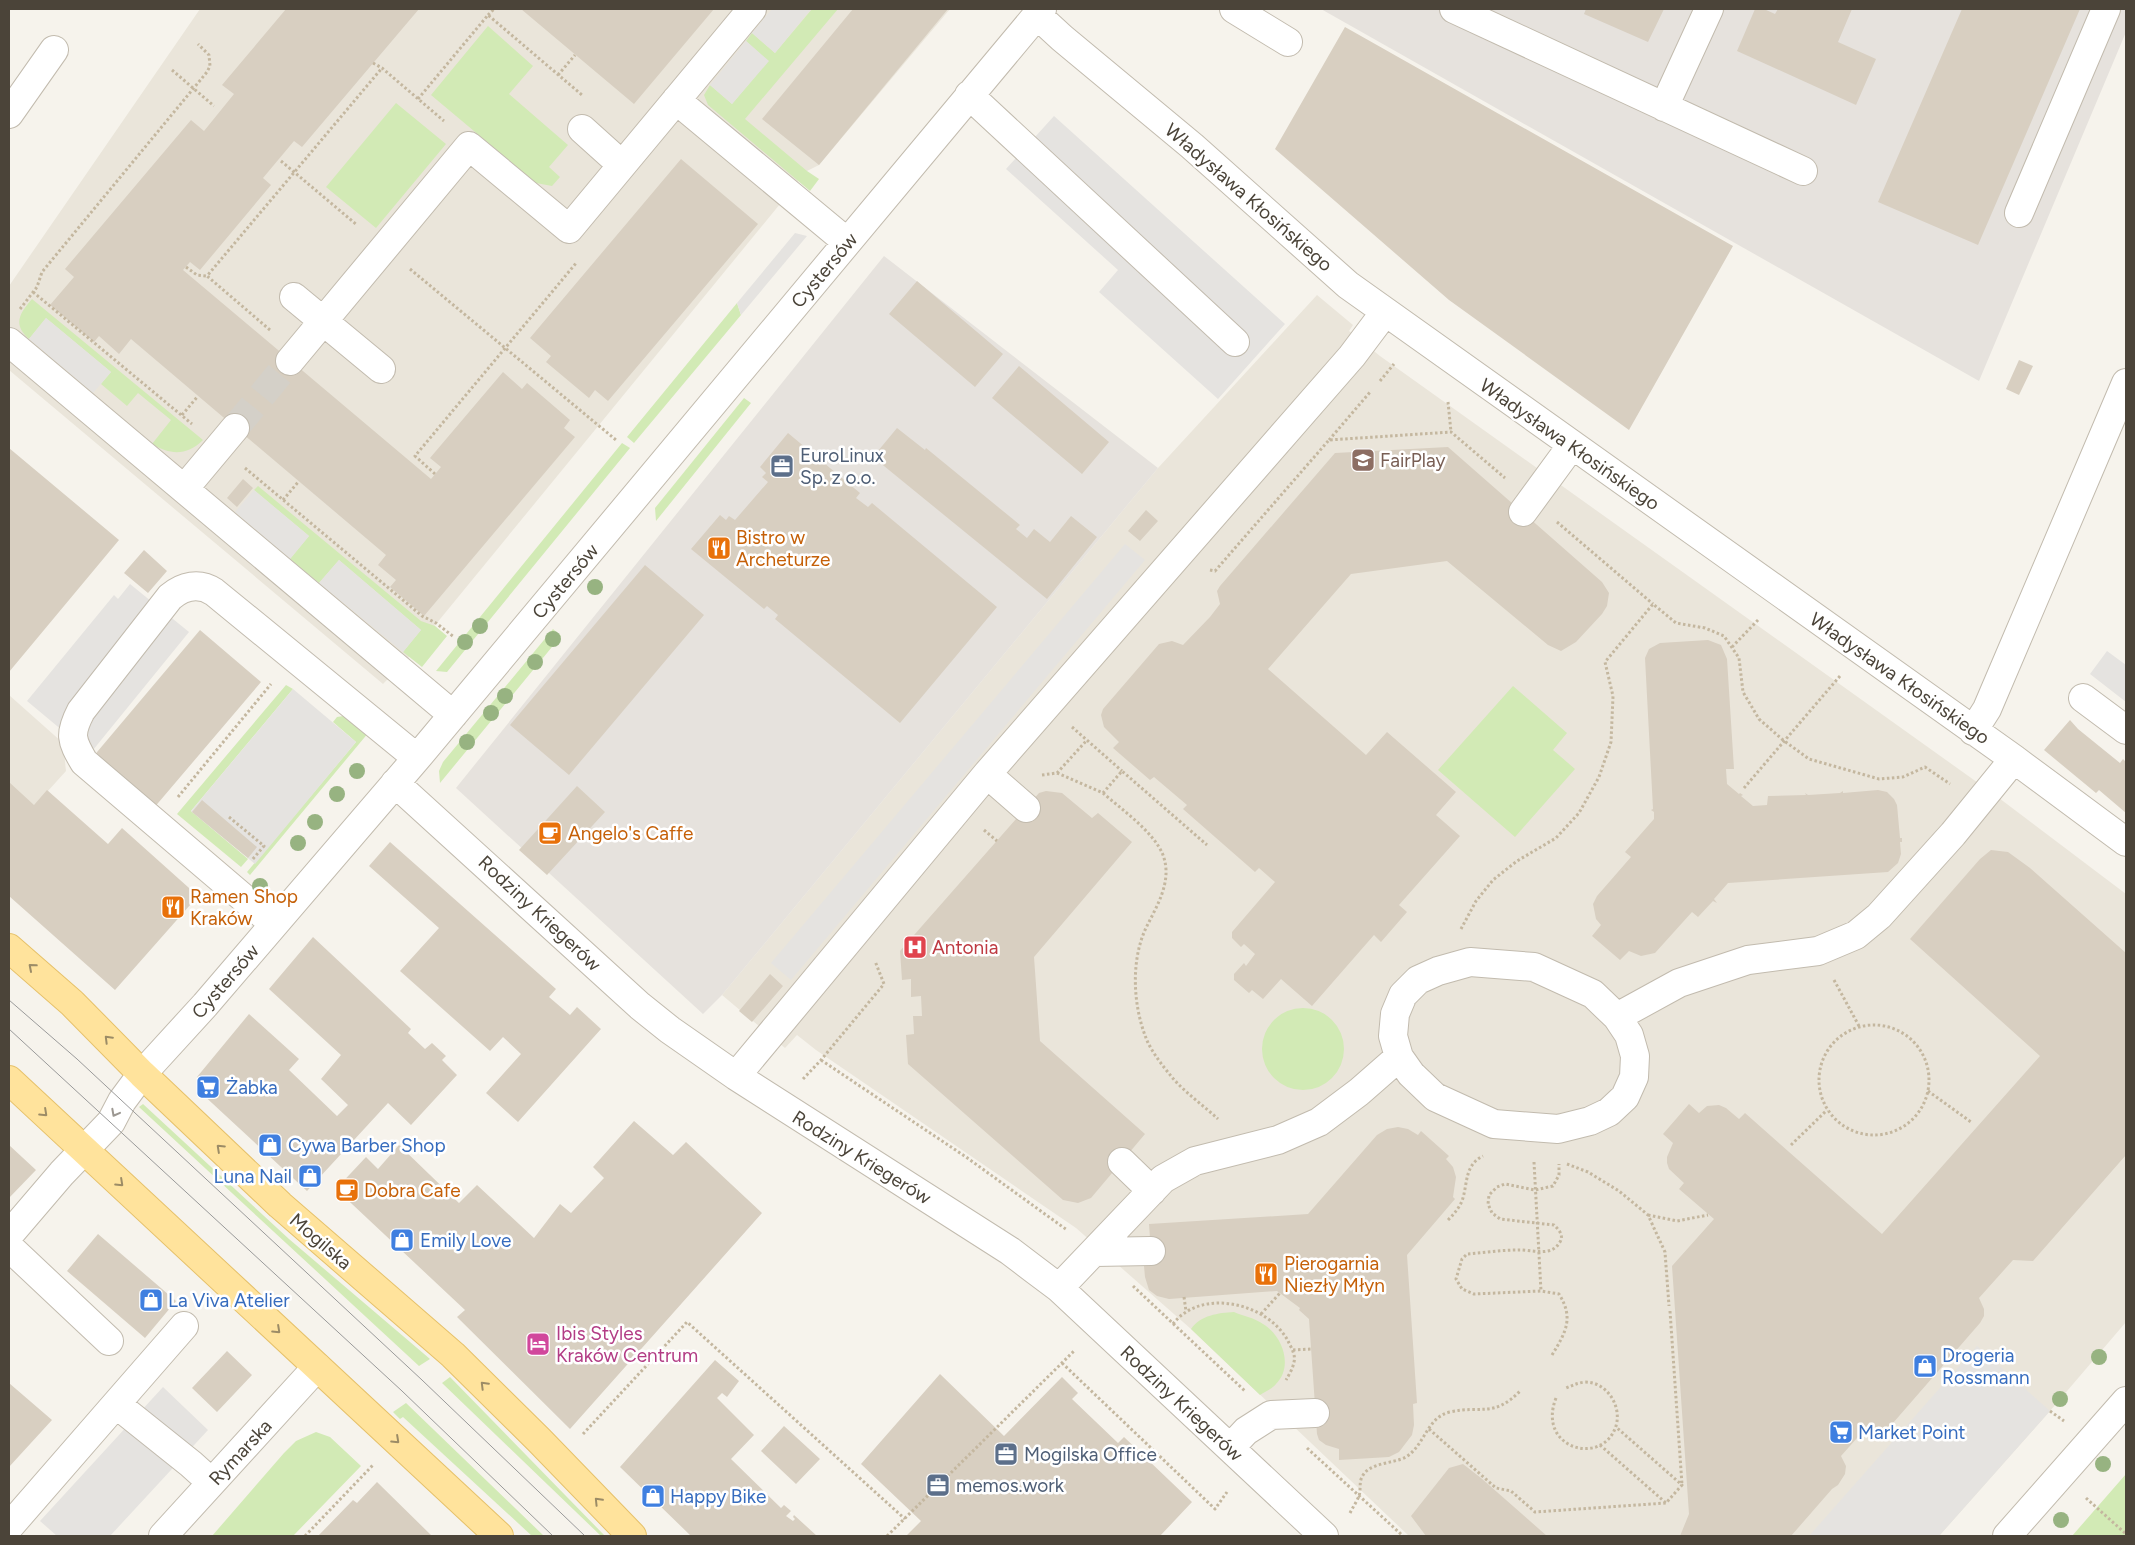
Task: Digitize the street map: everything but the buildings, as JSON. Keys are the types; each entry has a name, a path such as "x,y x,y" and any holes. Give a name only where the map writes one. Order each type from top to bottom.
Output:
{"main road":[{"name":"Mogilska","path":"9,948 72,1003 142,1074 280,1205 454,1355 540,1440 632,1536"},
{"path":"9,1080 499,1536"}],"street":[{"path":"294,357 469,146 569,229 752,9"},
{"path":"1234,9 1288,42"},
{"path":"1454,9 1489,16 1664,107 1803,171"},
{"path":"1664,107 1709,9"},
{"path":"2019,213 2106,9"},
{"name":"Cystersów","path":"9,1235 111,1122 122,1100 142,1074 186,1027 417,758 1040,12"},
{"name":"Władysława Kłosińskiego","path":"1040,12 1062,38 1192,146 1348,285 2014,759 2126,842"},
{"path":"9,114 54,50"},
{"path":"969,95 1235,342"},
{"path":"676,100 848,242"},
{"path":"582,129 622,164"},
{"path":"294,297 381,369"},
{"path":"736,1076 997,782 1352,356 1385,312"},
{"path":"9,342 453,715"},
{"path":"1973,731 1986,709 2126,383"},
{"path":"184,490 235,428"},
{"path":"1527,506 1572,445"},
{"path":"274,924 84,762 73,744 72,728 80,711 165,603 182,588 195,586 208,588 417,758"},
{"path":"2083,698 2126,730"},
{"path":"1617,1017 1679,983 1748,960 1818,951 1856,935 1879,916 1978,804 2014,759"},
{"path":"997,782 1026,808"},
{"name":"Rodziny Kriegerów","path":"395,783 426,809 640,1006 670,1030 736,1076 1010,1251 1059,1288 1230,1448 1334,1529"},
{"path":"1470,962 1534,967 1593,994 1617,1017 1629,1035 1635,1056 1634,1077 1625,1096 1609,1112 1590,1121 1558,1129 1494,1124 1435,1097 1411,1074 1399,1057 1393,1036 1395,1014 1403,995 1418,980 1438,971 1470,962"},
{"path":"1059,1288 1164,1179 1195,1161 1278,1140 1320,1122 1359,1092 1399,1057"},
{"path":"1122,1162 1152,1191"},
{"path":"9,1247 109,1341"},
{"path":"1095,1252 1151,1251"},
{"path":"9,1527 184,1326"},
{"name":"Rymarska","path":"162,1536 317,1367"},
{"path":"2007,1536 2126,1402"},
{"path":"116,1404 211,1482"},
{"path":"1230,1448 1246,1431 1271,1415 1315,1413"}],"path":[{"path":"418,99 494,9"},
{"path":"488,16 586,99"},
{"path":"19,311 37,287 42,272 210,66 209,55 198,44"},
{"path":"558,75 575,55"},
{"path":"373,63 382,68 418,99 469,146"},
{"path":"207,276 382,68"},
{"path":"172,70 214,106"},
{"path":"281,161 616,440"},
{"path":"435,474 415,456 581,257"},
{"path":"186,268 197,275 207,276 294,357"},
{"path":"1207,569 1215,571 1394,364"},
{"path":"182,416 198,396"},
{"path":"1448,402 1451,432 1527,506 1676,624 1711,630 1724,636 1739,658 1743,692 1759,719 1783,740 1809,759 1879,779 1903,777 1925,767 1978,804"},
{"path":"1329,440 1451,432"},
{"path":"283,500 299,481"},
{"path":"1470,962 1456,938 1476,901 1493,880 1517,861 1556,838 1579,813 1599,777 1611,742 1614,696 1605,662 1653,604"},
{"path":"1732,647 1760,618"},
{"path":"436,623 454,637"},
{"path":"157,823 294,657"},
{"path":"1744,788 1840,675"},
{"path":"1066,721 1207,845"},
{"path":"1057,773 1087,740"},
{"path":"1103,793 1122,771"},
{"path":"997,841 977,824 997,782 1057,773 1103,793 1145,830 1158,846 1166,867 1165,884 1139,946 1136,968 1136,993 1146,1038 1172,1077 1222,1122"},
{"path":"229,817 264,846 248,864"},
{"path":"1818,951 1859,1026"},
{"path":"797,1085 821,1060 884,984 874,960 876,953"},
{"path":"1878,1024 1896,1028 1912,1039 1923,1054 1929,1072 1928,1091 1922,1108 1909,1123 1893,1132 1875,1136 1856,1133 1839,1124 1827,1110 1820,1094 1818,1077 1821,1060 1830,1044 1843,1032 1859,1026 1878,1024"},
{"path":"1928,1091 1971,1122"},
{"path":"1791,1145 1827,1110"},
{"path":"1448,1220 1456,1212 1462,1200 1468,1172 1476,1160 1490,1153"},
{"path":"1533,1155 1542,1291"},
{"path":"1429,1429 1496,1488 1511,1491 1535,1512 1666,1503 1682,1485 1665,1252 1648,1216 1611,1186 1588,1172 1559,1161 1559,1175 1553,1186 1535,1190 1505,1184 1497,1187 1489,1195 1488,1204 1492,1213 1500,1219 1554,1225 1562,1238 1559,1244 1553,1249 1539,1252 1519,1249 1467,1254 1462,1259 1456,1279 1462,1289 1474,1294 1542,1291 1559,1294 1566,1305 1568,1325 1552,1356"},
{"path":"1648,1216 1677,1221 1708,1215"},
{"path":"1262,1314 1280,1293"},
{"path":"1184,1298 1186,1311"},
{"path":"1174,1324 1186,1311 1212,1304 1235,1304 1262,1314 1284,1332 1293,1350 1294,1361 1271,1415"},
{"path":"580,1437 687,1322 905,1519"},
{"path":"887,1536 1077,1348"},
{"path":"1293,1350 1311,1349"},
{"path":"1062,1363 1215,1509 1229,1489"},
{"path":"1556,1398 1551,1410 1552,1422 1556,1434 1565,1443 1576,1448 1588,1449 1600,1445 1610,1438 1616,1427 1618,1415 1615,1403 1608,1393 1599,1385 1587,1382 1575,1384 1564,1389"},
{"path":"1334,1529 1359,1496 1362,1477 1368,1470 1406,1456 1416,1448 1434,1420 1450,1412 1497,1408 1510,1402 1520,1392"},
{"path":"1616,1427 1682,1485"},
{"path":"1600,1445 1666,1503"},
{"path":"305,1536 374,1465"},
{"path":"2096,1508 2126,1534"}],"shaded area":[{"path":"200,9 950,9 819,165 807,171 409,657 383,684 9,370 9,286"},
{"path":"772,9 811,9 775,53 752,33"},
{"path":"1321,9 2126,9 2126,32 1979,381"},
{"path":"746,41 769,61 732,104 710,85"},
{"path":"1054,116 1285,324 1218,399 1099,292 1118,270 1006,169"},
{"path":"795,233 807,236 741,315 737,303"},
{"path":"884,256 1158,468 722,995 703,1014 456,788"},
{"path":"1317,295 1353,325 1349,331 1380,356 1995,795 2126,894 2126,1322 1939,1536 1409,1536 1191,1329 1076,1228 816,1050 797,1035 785,1048 722,995 1158,468"},
{"path":"46,318 111,372 93,393 29,339"},
{"path":"254,490 309,536 290,559 235,512"},
{"path":"1125,544 1145,560 791,980 771,963"},
{"path":"339,560 421,630 403,652 319,583"},
{"path":"130,584 189,632 93,750 75,741 27,701 114,595 118,599"},
{"path":"2107,651 2126,665 2126,702 2090,674"},
{"path":"293,689 356,742 255,864 191,811"},
{"path":"9,695 63,743 66,771 9,834"},
{"path":"1977,1346 2050,1411 1939,1536 1809,1536"},
{"path":"163,1387 208,1430 110,1536 57,1536 40,1521"}],"green space":[{"path":"812,9 838,9 745,119 819,179 810,191 708,105 704,95 710,85 732,104 768,61 746,41 752,33 775,53"},
{"path":"488,26 533,66 509,94 568,145 549,167 560,177 552,186 536,183 431,95"},
{"path":"396,103 446,144 376,228 326,187"},
{"path":"32,299 203,440 191,449 178,452 165,450 152,444 171,420 138,393 127,406 101,384 111,372 46,318 29,339 24,334 19,323 21,314"},
{"path":"737,303 741,315 634,443 627,437"},
{"path":"744,398 751,403 656,521 655,508"},
{"path":"622,443 630,448 447,672 436,671"},
{"path":"258,486 421,621 435,626 447,636 422,667 403,652 421,630 339,560 319,583 290,559 309,536 254,490"},
{"path":"553,629 561,636 440,783 439,771 443,762"},
{"path":"286,685 293,689 191,811 248,859 241,867 177,814"},
{"path":"1513,686 1567,733 1553,750 1575,769 1515,837 1438,770"},
{"path":"350,715 369,732 250,875 247,872 356,742 333,722 337,717"},
{"path":"1303,1008 1319,1011 1332,1020 1341,1033 1344,1049 1341,1065 1332,1078 1319,1087 1303,1090 1287,1087 1274,1078 1265,1065 1262,1049 1265,1033 1274,1020 1287,1011"},
{"path":"143,1104 289,1239 430,1359 419,1366 139,1107"},
{"path":"1234,1312 1256,1320 1270,1329 1276,1335 1283,1351 1285,1360 1281,1377 1273,1387 1260,1395 1191,1329 1205,1318 1216,1314"},
{"path":"450,1377 605,1536 601,1536 442,1383"},
{"path":"406,1403 544,1536 532,1536 403,1417 400,1419 393,1412"},
{"path":"316,1432 330,1437 361,1466 293,1536 212,1536 296,1441"},
{"path":"2126,1474 2126,1536 2072,1536"}],"tunnel":[{"path":"235,428 290,361"}],"tram line":[{"path":"9,1000 77,1059 422,1380 585,1536"},
{"path":"9,1029 402,1391 553,1536"}],"place":[{"name":"FairPlay","path":"1363,460"},
{"name":"EuroLinux Sp. z o.o.","path":"782,466"},
{"name":"Bistro w Archeturze","path":"719,548"},
{"name":"Angelo's Caffe","path":"550,833"},
{"name":"Ramen Shop Kraków","path":"173,907"},
{"name":"Antonia","path":"915,947"},
{"name":"Żabka","path":"208,1087"},
{"name":"Cywa Barber Shop","path":"270,1145"},
{"name":"Luna Nail","path":"310,1176"},
{"name":"Dobra Cafe","path":"347,1190"},
{"name":"Emily Love","path":"402,1240"},
{"name":"Pierogarnia Niezły Młyn","path":"1266,1274"},
{"name":"La Viva Atelier","path":"151,1300"},
{"name":"Ibis Styles Kraków Centrum","path":"538,1344"},
{"name":"Drogeria Rossmann","path":"1925,1366"},
{"name":"Market Point","path":"1841,1432"},
{"name":"Mogilska Office","path":"1006,1454"},
{"name":"memos.work","path":"938,1485"},
{"name":"Happy Bike","path":"653,1496"}]}
